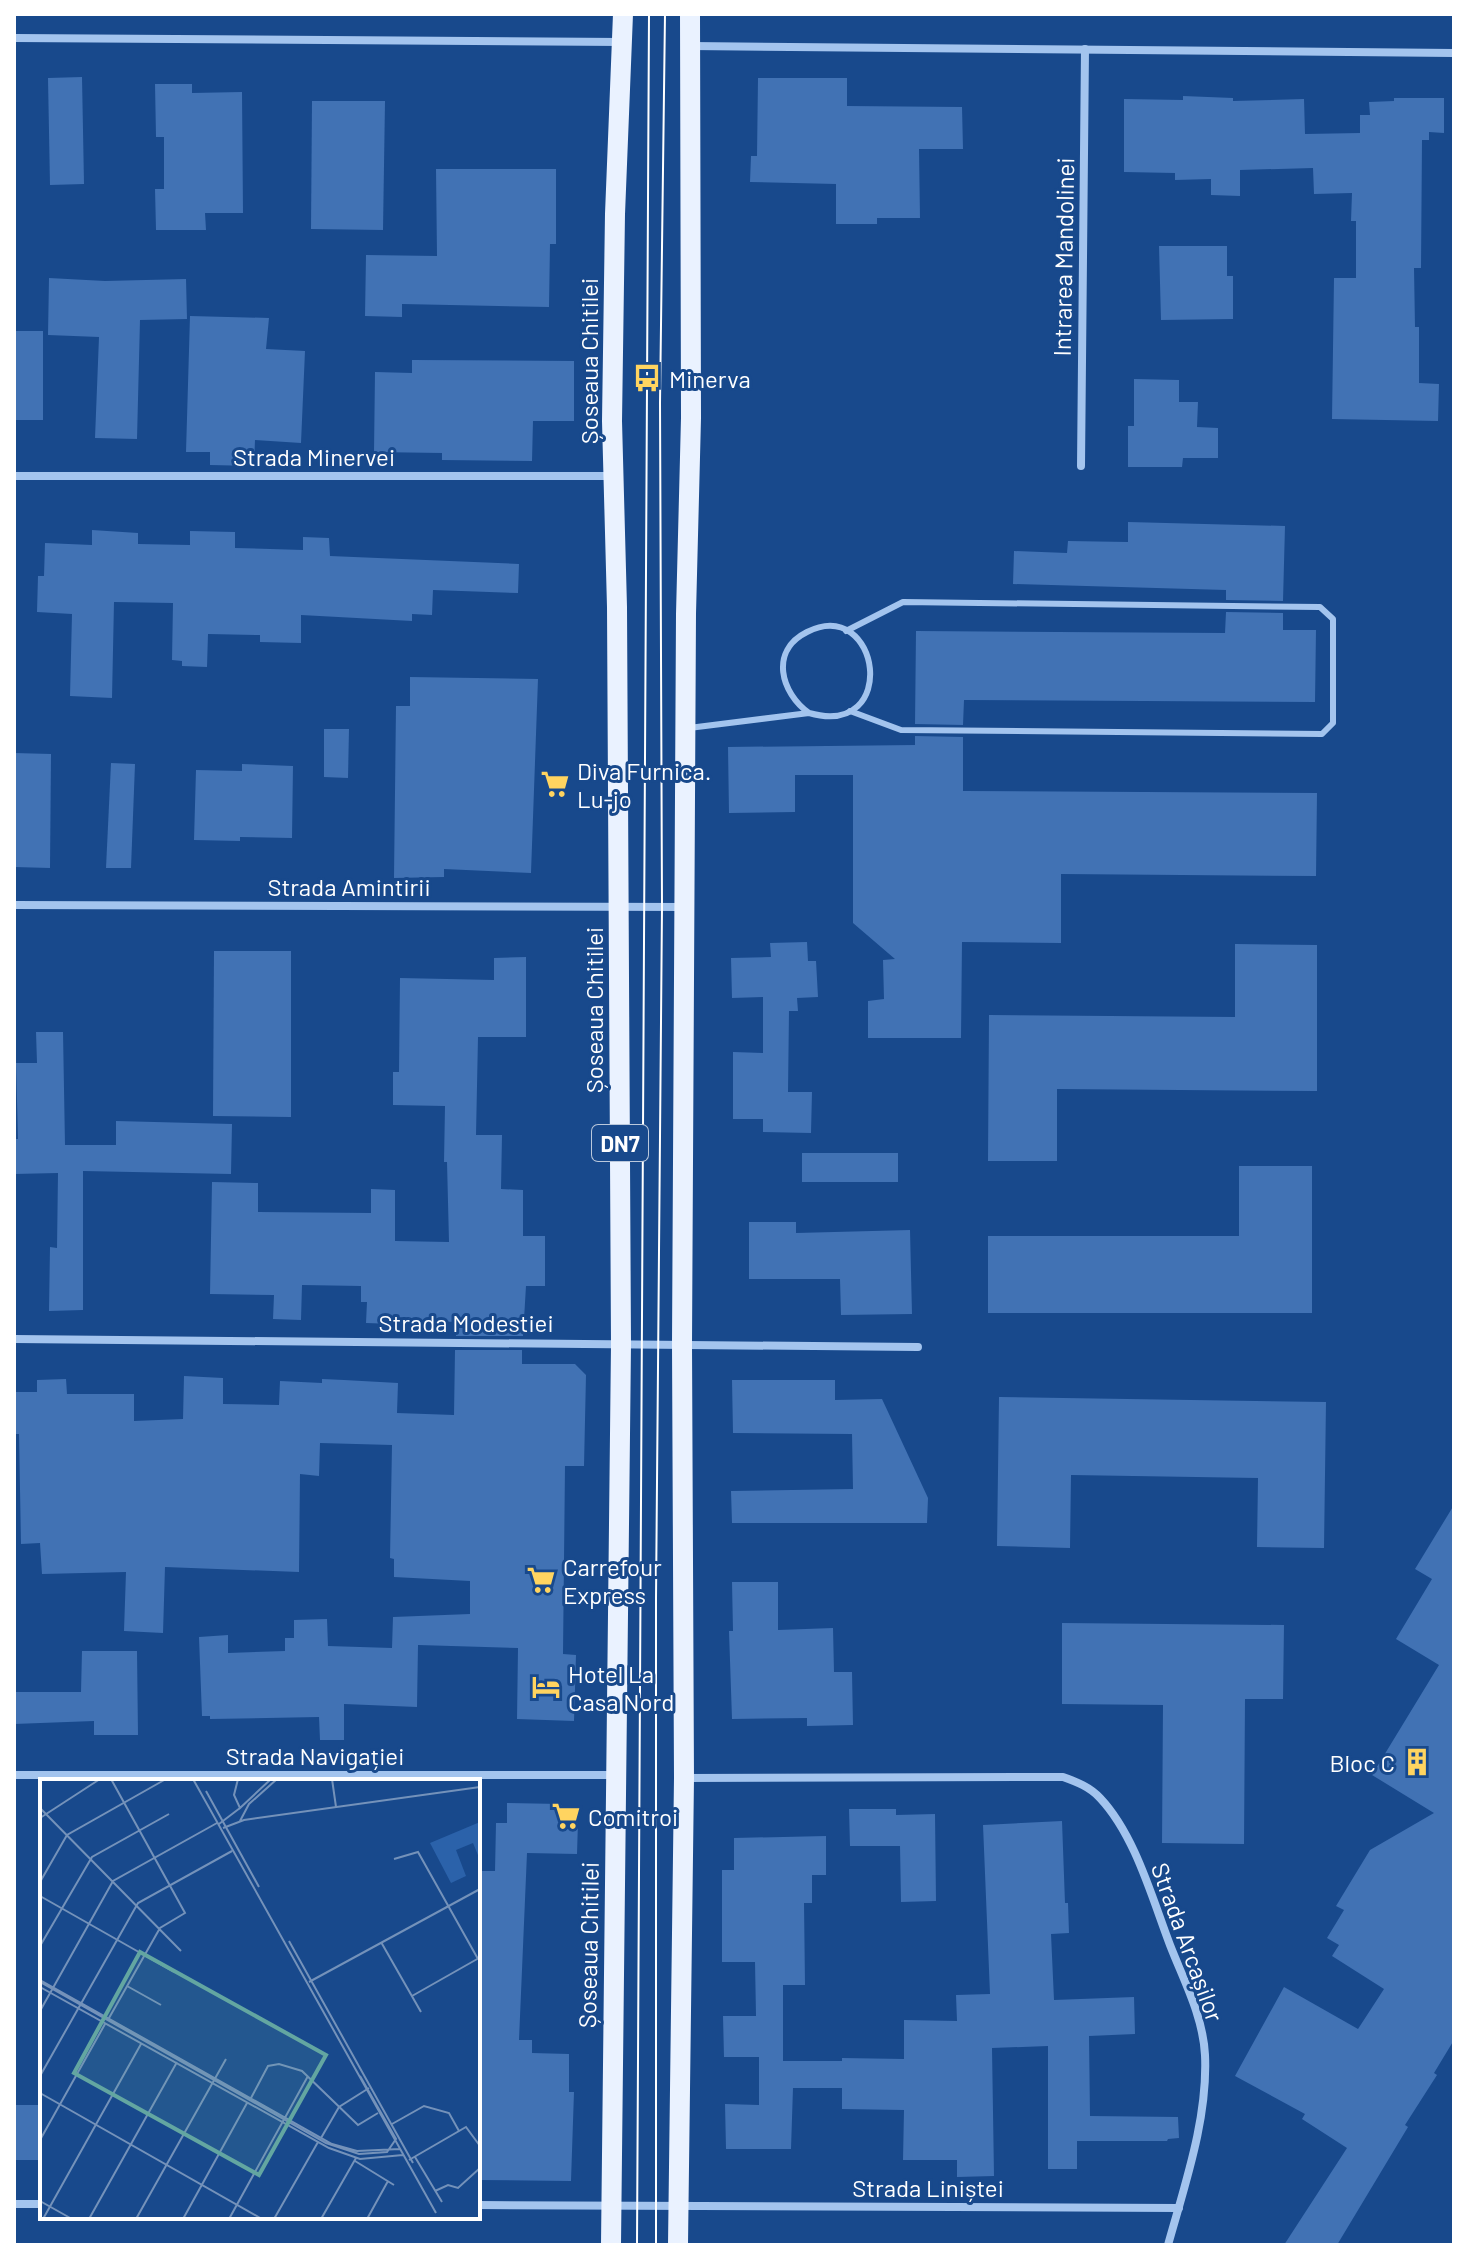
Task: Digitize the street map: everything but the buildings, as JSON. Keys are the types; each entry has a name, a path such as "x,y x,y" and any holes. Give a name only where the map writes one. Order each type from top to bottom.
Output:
{"main road":[{"name":"Șoseaua Chitilei","path":"611,2245 621,1344 612,421 614,245 623,14"},
{"name":"DN7","path":"678,2245 684,1778 682,1344 691,418 690,14"}],"street":[{"path":"14,38 622,42"},
{"path":"690,46 1454,53"},
{"name":"Intrarea Mandolinei","path":"1081,466 1085,49"},
{"name":"Strada Minervei","path":"14,476 614,476"},
{"name":"Strada Amintirii","path":"14,905 685,907"},
{"name":"Strada Modestiei","path":"14,1339 918,1347"},
{"name":"Strada Navigației","path":"14,1775 617,1775"},
{"name":"Strada Arcașilor","path":"684,1778 1063,1777 1085,1785 1099,1796 1118,1824 1144,1874 1201,2025 1205,2056 1200,2123 1168,2245"},
{"path":"14,2204 40,2204"},
{"path":"480,2205 611,2206"},
{"name":"Strada Liniștei","path":"611,2206 1179,2208"}],"lane":[{"path":"846,631 903,602 1320,607 1333,619 1333,723 1322,734 901,730 850,711"},
{"path":"686,728 809,713 822,717 836,716 850,711 869,690 871,663 858,639 846,631 832,627 818,628 805,633 787,653 783,667 788,694 809,713"}],"tram line":[{"path":"637,2245 649,14"},
{"path":"656,2245 656,1598 662,907 660,403 665,14"}],"place":[{"name":"Minerva","path":"647,378"},
{"name":"Diva Furnica. Lu-jo","path":"555,784"},
{"name":"Carrefour Express","path":"541,1580"},
{"name":"Hotel La Casa Nord","path":"546,1687"},
{"name":"Bloc C","path":"1417,1762"},
{"name":"Comitroi","path":"566,1816"}]}
